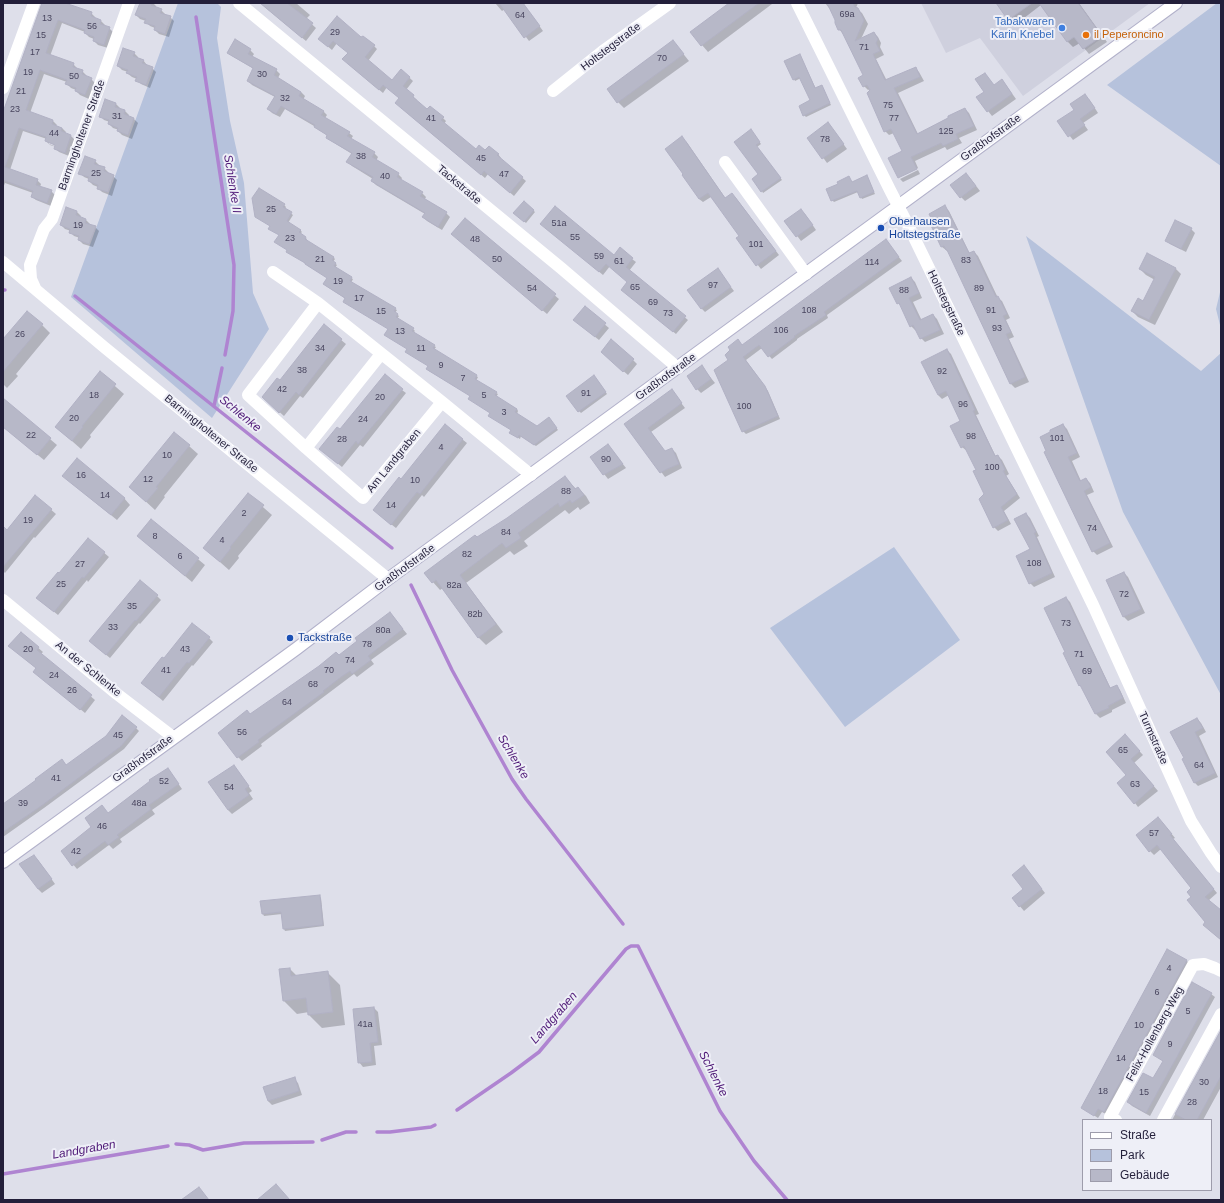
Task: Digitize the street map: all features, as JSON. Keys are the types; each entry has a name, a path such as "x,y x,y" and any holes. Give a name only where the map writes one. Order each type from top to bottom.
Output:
{"street":[{"path":"3,88 34,3"},
{"name":"Barmingholtener Straße","path":"35,288 31,279 30,265 44,229 52,219 129,3"},
{"name":"Tackstraße","path":"239,3 555,263 678,368"},
{"name":"Holtstegstraße","path":"553,91 670,3"},
{"name":"Holtstegstraße","path":"797,3 1093,604"},
{"name":"Graßhofstraße","path":"3,862 296,649 388,579 1176,3"},
{"path":"725,162 806,274"},
{"name":"Barmingholtener Straße","path":"3,262 388,579"},
{"path":"273,272 318,303 531,475"},
{"name":"Am Landgraben","path":"318,303 248,395 363,498 442,402"},
{"path":"306,448 381,354"},
{"name":"Turmstraße","path":"1093,604 1191,821 1221,866"},
{"name":"An der Schlenke","path":"5,605 174,737"},
{"name":"Felix-Hollenberg-Weg","path":"1114,1119 1110,1116 1193,965 1204,964 1219,966"},
{"path":"1164,1119 1221,1014"}],"shaded area":[{"path":"921,3 1150,3 1023,96 980,38 946,53"}],"green space":[{"path":"178,3 217,3 221,7 217,38 230,121 244,183 253,293 269,329 212,418 71,297"},
{"path":"1217,3 1221,3 1221,166 1107,85"},
{"path":"1026,236 1201,371 1221,353 1221,695 1123,512"},
{"path":"1221,288 1221,329 1216,309"},
{"path":"894,547 960,640 845,727 770,628"}],"building":[{"path":"42,3 65,3 92,12 91,16 101,20 100,24 110,27 104,45 93,41 94,37 84,33 85,30 58,20 49,44 46,53 74,63 73,67 83,70 82,74 92,78 85,95 75,91 76,88 65,84 67,80 40,70 26,110 53,120 52,124 62,128 61,131 71,135 65,153 54,149 55,145 45,141 46,137 19,128 5,167 38,179 36,185 52,190 47,203 31,197 33,191 3,180 3,112"},
{"path":"140,3 152,3 151,5 162,9 160,13 171,16 165,34 154,30 155,26 144,23 146,19 135,15"},
{"path":"260,3 287,3 313,23 302,38"},
{"path":"499,3 523,3 540,26 524,38"},
{"path":"729,3 759,3 701,46 690,32"},
{"path":"827,3 853,3 855,7 858,8 864,20 855,41 874,32 878,39 876,43 880,51 873,54 885,80 916,67 920,77 894,88 917,134 965,108 974,126 956,134 958,139 943,146 941,143 911,157 917,169 898,178 888,158 902,151 891,129 884,132 867,93 870,90 867,85 863,87 858,78 863,75 841,30 838,30"},
{"path":"996,3 1032,3 1008,20"},
{"path":"1039,3 1078,3 1102,36 1083,49 1074,37 1067,42"},
{"path":"337,16 361,37 363,36 375,45 365,57 392,80 401,69 410,77 403,86 414,95 413,97 427,109 430,106 444,117 441,120 476,149 479,145 485,150 489,146 499,154 497,155 523,177 510,193 484,171 481,175 395,103 399,98 383,85 379,90 342,59 348,53 333,41 328,47 318,39"},
{"path":"235,39 251,49 248,54 277,69 274,75 301,92 299,96 324,111 321,115 350,132 347,136 375,152 372,157 399,173 397,177 423,192 420,196 447,212 438,227 422,217 425,213 371,181 373,177 346,162 352,153 326,138 327,135 314,127 315,125 281,106 276,114 267,109 275,96 247,81 253,68 227,53"},
{"path":"673,40 684,54 617,103 607,89"},
{"path":"123,48 135,52 133,56 144,60 142,63 153,67 146,85 135,81 137,77 126,73 128,70 117,66"},
{"path":"800,54 815,88 822,85 830,103 803,116 799,106 810,100 799,77 793,80 784,61"},
{"path":"985,73 994,85 1002,79 1012,94 987,112 976,97 984,92 975,79"},
{"path":"1085,94 1095,108 1080,119 1085,125 1068,137 1057,121 1074,110 1070,104"},
{"path":"105,99 116,103 115,107 125,110 124,114 134,118 128,135 117,131 118,128 108,124 109,120 99,117"},
{"path":"828,122 844,144 822,159 807,138"},
{"path":"751,129 760,142 756,145 781,178 761,192 752,179 758,174 734,142"},
{"path":"682,136 725,198 732,193 776,251 756,266 736,238 739,236 708,193 699,199 665,149"},
{"path":"85,156 96,160 94,164 105,167 104,171 114,175 108,192 97,189 98,185 88,181 89,177 78,174"},
{"path":"966,173 976,186 960,198 950,185"},
{"path":"867,175 874,192 860,198 857,191 831,201 826,189 838,184 837,182 849,176 852,182"},
{"path":"259,188 285,204 283,207 292,212 287,221 301,230 299,232 306,237 305,239 334,257 332,260 336,263 334,266 352,277 350,281 396,308 394,311 398,314 396,317 414,328 412,331 435,345 433,348 477,375 475,379 497,392 495,395 517,409 515,412 537,426 549,417 557,428 534,445 519,435 518,438 509,433 511,430 488,416 490,413 468,399 470,396 426,369 428,366 405,352 407,349 384,335 388,329 343,302 345,298 323,284 327,278 286,252 287,250 274,242 279,235 268,229 270,226 255,217 252,198"},
{"path":"524,201 534,210 524,222 513,213"},
{"path":"945,205 969,253 974,251 996,297 998,296 1007,314 1003,316 1011,332 1006,334 1025,377 1010,384 947,250 944,246 941,247 928,219 931,218 929,214"},
{"path":"555,206 614,255 620,247 633,258 626,267 686,316 673,332 621,290 627,282 606,264 599,272 540,224"},
{"path":"66,207 77,211 76,215 86,219 85,223 96,226 89,244 78,240 79,236 69,233 70,229 60,225"},
{"path":"801,209 813,225 796,237 784,221"},
{"path":"465,218 556,294 542,311 451,234"},
{"path":"1175,220 1192,228 1181,249 1165,241"},
{"path":"886,239 899,257 824,312 826,315 794,336 795,337 768,357 759,345 743,357 765,386 778,416 742,432 714,370 728,360 725,355 730,350 728,347 738,339 742,345"},
{"path":"1147,253 1176,268 1149,320 1131,311 1138,298 1143,301 1155,277 1139,269"},
{"path":"718,268 731,287 701,309 687,290"},
{"path":"911,277 919,293 909,298 920,320 933,314 940,330 920,339 913,325 910,327 899,303 897,304 889,288"},
{"path":"585,306 606,323 595,337 573,320"},
{"path":"27,311 43,324 3,372 3,339"},
{"path":"324,324 342,339 299,395 296,392 279,413 262,397 277,378 280,380"},
{"path":"611,339 634,359 623,372 601,352"},
{"path":"947,349 975,410 973,411 995,456 998,455 1005,470 1003,471 1017,494 1001,507 1008,520 993,528 979,499 984,494 973,471 976,470 964,446 961,448 950,426 960,421 946,391 938,395 921,362"},
{"path":"702,365 711,379 696,390 687,376"},
{"path":"100,371 116,384 82,426 83,427 72,441 55,427"},
{"path":"385,374 403,389 358,444 356,441 338,464 319,449 337,427 340,429"},
{"path":"594,375 606,392 578,412 566,396"},
{"path":"672,389 682,403 648,428 665,451 672,448 679,464 660,473 624,424"},
{"path":"3,398 51,438 37,455 3,427"},
{"path":"445,424 463,439 420,494 417,492 391,525 373,510 399,477 401,479"},
{"path":"1063,424 1077,453 1068,457 1080,481 1086,478 1091,487 1084,491 1110,543 1092,552 1044,452 1046,451 1040,437"},
{"path":"174,432 190,445 156,487 158,488 146,502 129,487"},
{"path":"608,444 623,464 603,475 590,457"},
{"path":"77,458 125,498 111,515 62,476"},
{"path":"565,476 575,489 578,487 584,495 572,503 570,500 560,507 558,503 518,533 521,538 506,548 502,543 460,575 496,624 478,638 436,580 432,583 424,573 475,535 477,537 507,518"},
{"path":"248,493 264,505 230,547 231,548 220,562 203,548"},
{"path":"35,495 52,509 3,567 3,526 7,530"},
{"path":"1026,513 1036,532 1034,533 1052,573 1029,584 1016,556 1030,549 1014,519"},
{"path":"151,519 199,558 185,576 137,536"},
{"path":"88,538 105,552 84,578 82,577 54,612 36,598"},
{"path":"1124,572 1141,609 1123,617 1106,580"},
{"path":"140,580 158,595 106,655 89,641"},
{"path":"1066,597 1110,688 1117,685 1123,698 1108,706 1109,708 1095,714 1063,653 1065,652 1044,608"},
{"path":"390,612 403,629 368,656 371,660 352,674 350,671 341,677 323,691 324,692 258,740 259,742 237,758 218,733 247,710 250,714 319,666 336,652 339,655 357,641 355,638"},
{"path":"192,623 210,637 189,663 187,662 159,697 141,683 162,657 164,658"},
{"path":"21,632 39,647 37,650 92,695 80,710 33,672 36,668 8,646"},
{"path":"122,715 137,727 121,746 41,806 3,832 3,804 62,759 66,765 106,736"},
{"path":"1197,718 1203,728 1195,732 1215,773 1194,783 1182,759 1184,758 1170,732"},
{"path":"1125,734 1140,751 1131,759 1154,786 1134,804 1117,783 1126,775 1106,752"},
{"path":"234,765 249,786 245,789 249,795 228,810 208,782"},
{"path":"168,768 179,784 149,805 151,809 117,835 119,837 108,845 105,841 72,866 61,851 91,827 85,818 102,805 108,813 150,781 149,780"},
{"path":"1158,817 1172,834 1170,835 1214,889 1205,897 1221,910 1221,940 1203,925 1205,922 1187,900 1191,897 1187,892 1191,888 1157,845 1149,852 1136,835"},
{"path":"34,855 52,879 38,889 19,864"},
{"path":"1024,865 1042,889 1019,907 1012,898 1023,889 1012,875"},
{"path":"320,895 323,925 283,929 281,912 262,914 260,901"},
{"path":"1167,949 1187,960 1104,1112 1098,1109 1094,1116 1081,1108"},
{"path":"290,968 291,976 328,971 333,1012 308,1015 306,998 283,1001 279,969"},
{"path":"1192,982 1212,993 1146,1113 1127,1102 1143,1073 1153,1078 1163,1061 1153,1055"},
{"path":"374,1007 378,1042 370,1043 372,1062 358,1063 353,1009"},
{"path":"1221,1030 1221,1076 1198,1119 1184,1119 1175,1114"},
{"path":"295,1077 299,1091 268,1101 263,1087"},
{"path":"276,1184 290,1200 257,1200"},
{"path":"199,1187 209,1200 181,1200"}],"waterway":[{"name":"Schlenke II","path":"196,17 234,265 233,311 225,355"},
{"name":"Schlenke","path":"75,296 392,548"},
{"name":"Schlenke II","path":"214,406 222,368"},
{"name":"Schlenke","path":"411,585 452,670 512,779 623,924"},
{"name":"Schlenke","path":"457,1110 539,1052 626,949 631,946 638,946 720,1111 754,1161 787,1200"},
{"name":"Landgraben","path":"377,1132 390,1132 431,1127 435,1125"},
{"name":"Landgraben","path":"322,1140 346,1132 356,1132"},
{"name":"Landgraben","path":"176,1144 189,1145 203,1150 244,1143 313,1142"},
{"name":"Landgraben","path":"3,1174 168,1146"}],"place":[{"name":"Tabakwaren Karin Knebel","path":"1062,28"},
{"name":"il Peperoncino","path":"1086,35"},
{"name":"Oberhausen Holtstegstraße","path":"881,228"},
{"name":"Tackstraße","path":"290,638"}]}
